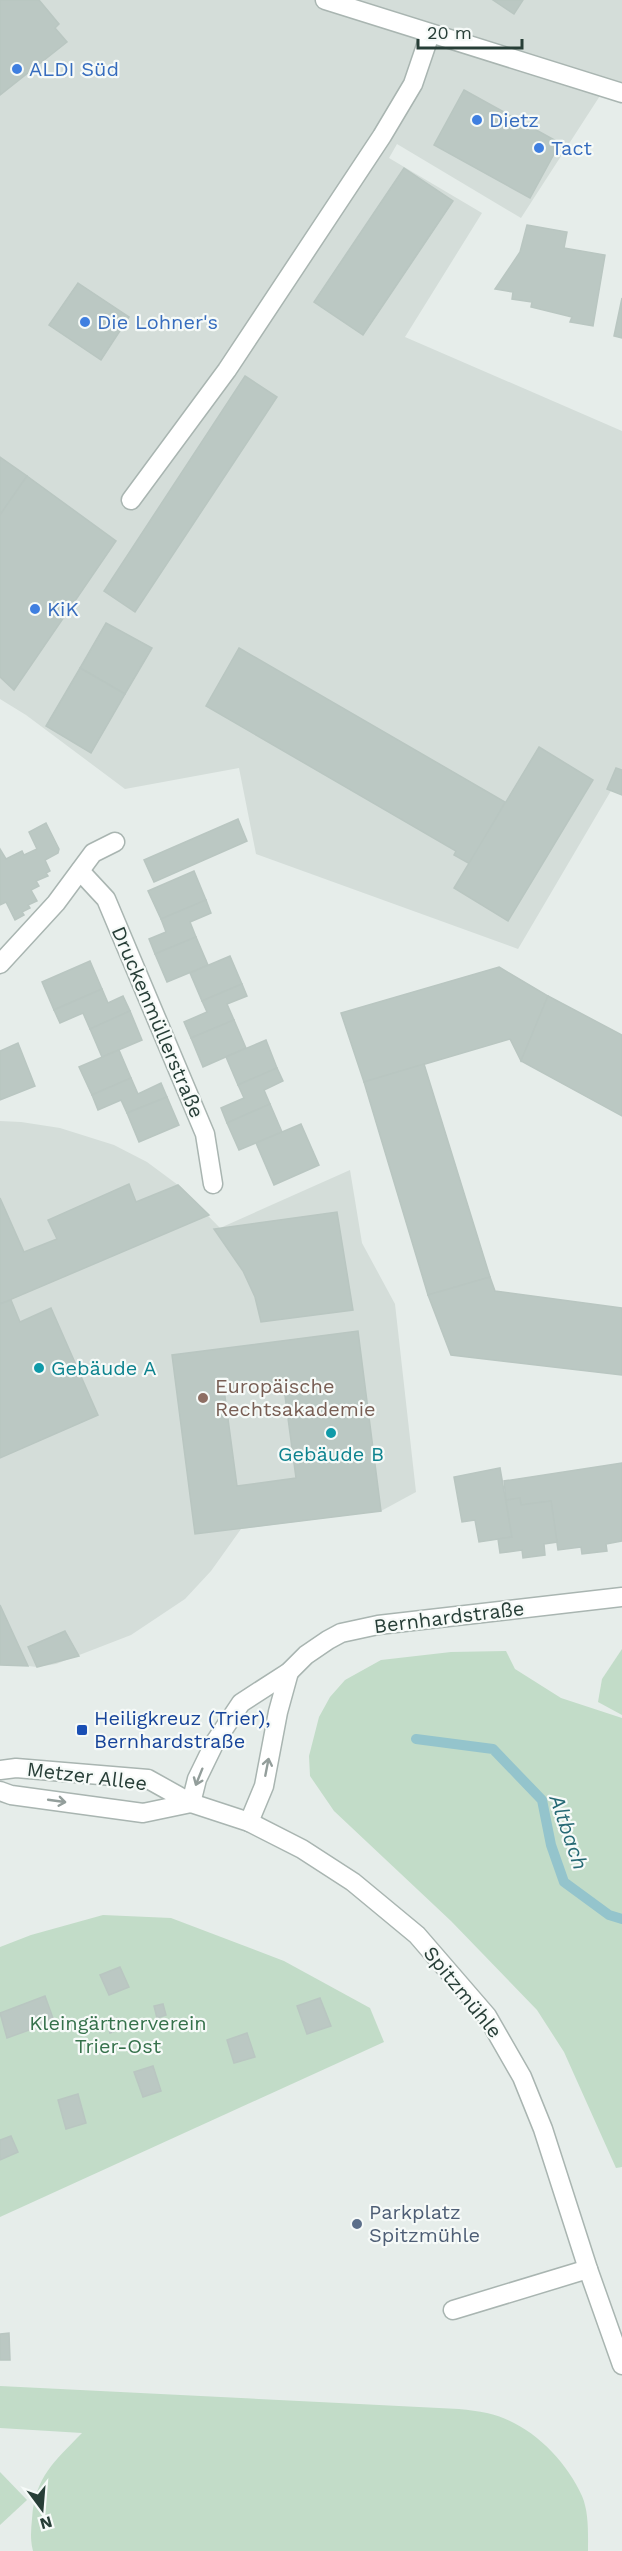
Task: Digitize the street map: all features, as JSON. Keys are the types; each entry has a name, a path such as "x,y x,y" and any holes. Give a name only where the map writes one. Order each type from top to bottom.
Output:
{"street":[{"path":"325,0 622,93"},
{"path":"131,500 227,370 382,136 413,84 430,34"},
{"path":"0,964 56,903 93,854 116,842"},
{"name":"Druckenmüllerstraße","path":"80,872 106,899 205,1134 213,1184"},
{"name":"Bernhardstraße","path":"191,1803 197,1779 215,1742 240,1703 289,1672 314,1648 341,1633 357,1628 622,1598"},
{"path":"249,1822 264,1786 278,1712 289,1672"},
{"name":"Metzer Allee","path":"0,1770 16,1768 148,1779 191,1803"},
{"name":"Metzer Allee","path":"0,1791 11,1795 143,1814 191,1803"},
{"name":"Spitzmühle","path":"191,1803 249,1822 302,1849 353,1882 417,1935 470,1994 501,2037 530,2095 622,2365"},
{"path":"453,2310 588,2269"}],"shaded area":[{"path":"0,0 622,0 622,93 605,88 521,218 397,144 389,158 482,213 405,337 622,431 622,772 518,949 256,854 239,768 125,789 26,715 0,699"},
{"name":"Europäische Rechtsakademie","path":"0,1121 60,1128 114,1145 147,1162 178,1185 220,1228 350,1170 362,1243 395,1304 416,1492 381,1511 241,1529 211,1571 185,1599 131,1635 56,1664 28,1666 0,1605"}],"green space":[{"path":"622,1649 622,1715 598,1702 602,1679"},
{"path":"506,1651 515,1669 561,1698 622,1718 622,2167 616,2168 564,2052 537,2010 451,1921 334,1811 310,1776 309,1756 319,1717 330,1697 345,1680 381,1660 451,1652"},
{"name":"Kleingärtnerverein Trier-Ost","path":"103,1915 171,1918 284,1961 370,2008 384,2042 0,2217 0,1947 31,1935"},
{"path":"0,2386 459,2409 487,2413 517,2424 531,2433 566,2468 582,2496 586,2509 588,2551 33,2551 31,2527 37,2491 48,2470 82,2433 0,2428"},
{"path":"0,2472 27,2500 0,2525"}],"building":[{"name":"ALDI Süd","path":"0,0 39,0 59,24 55,28 67,42 0,95"},
{"path":"493,0 523,0 514,14"},
{"path":"464,90 560,143 530,198 434,145"},
{"path":"404,168 453,201 363,335 314,302"},
{"path":"527,225 567,232 564,248 605,255 593,326 570,322 572,317 531,307 532,302 512,299 513,292 495,289 520,252"},
{"path":"78,283 129,317 101,360 49,325"},
{"path":"622,298 622,338 614,336"},
{"path":"245,376 277,397 135,612 104,591"},
{"path":"0,457 27,476 0,515"},
{"name":"KiK","path":"27,476 116,541 14,690 0,677 0,515"},
{"path":"106,623 152,648 125,694 80,668"},
{"path":"239,648 505,802 470,864 454,855 456,851 206,706"},
{"path":"80,668 125,694 91,753 46,726"},
{"path":"539,747 593,780 508,921 454,888"},
{"path":"616,768 622,770 622,795 607,789"},
{"path":"238,819 247,841 154,882 144,860"},
{"path":"46,823 59,849 58,853 45,860 50,871 46,873 48,876 36,881 39,886 31,890 37,901 28,905 30,908 22,912 24,915 15,920 6,902 0,905 0,849 6,859 22,851 24,855 37,849 29,832"},
{"path":"194,871 206,900 161,919 148,891"},
{"path":"206,900 211,913 190,922 196,937 155,954 149,939 166,932 161,919"},
{"path":"196,937 208,965 167,982 155,954"},
{"path":"230,956 242,984 202,1001 190,973"},
{"path":"90,961 102,989 54,1010 42,982"},
{"path":"499,967 548,996 521,1061 510,1039 364,1082 341,1013"},
{"path":"242,984 247,996 227,1004 234,1020 191,1038 184,1022 207,1012 202,1001"},
{"path":"102,989 108,1003 123,996 130,1011 90,1029 83,1013 60,1023 54,1010"},
{"path":"548,996 622,1035 622,1116 521,1061"},
{"path":"130,1011 142,1040 102,1057 90,1029"},
{"path":"234,1020 246,1048 203,1067 191,1038"},
{"path":"266,1040 277,1068 238,1085 226,1057"},
{"path":"18,1043 35,1086 0,1100 0,1051"},
{"path":"119,1050 131,1078 92,1095 79,1067"},
{"path":"424,1064 490,1277 428,1295 364,1082"},
{"path":"277,1068 283,1081 264,1090 270,1104 227,1123 221,1108 244,1098 238,1085"},
{"path":"131,1078 138,1094 161,1083 167,1097 127,1113 121,1100 98,1110 92,1095"},
{"path":"167,1097 179,1125 139,1142 127,1113"},
{"path":"270,1104 282,1132 239,1150 227,1123"},
{"path":"301,1124 319,1165 274,1185 256,1143"},
{"path":"129,1184 136,1202 178,1185 209,1215 0,1304 0,1198 24,1252 57,1239 48,1220"},
{"path":"337,1212 353,1310 261,1322 255,1297 243,1271 214,1229"},
{"path":"490,1277 495,1291 622,1308 622,1375 451,1355 428,1295"},
{"name":"Gebäude A","path":"11,1300 20,1322 51,1308 98,1415 0,1458 0,1304"},
{"name":"Gebäude B","path":"358,1331 381,1511 195,1534 172,1355","holes":["283,1381 296,1478 237,1486 224,1389"]},
{"path":"622,1463 622,1541 606,1544 607,1551 582,1554 581,1547 558,1550 551,1501 521,1505 520,1498 506,1500 504,1481"},
{"path":"500,1468 512,1537 479,1542 475,1520 462,1522 454,1477"},
{"path":"520,1498 521,1505 551,1501 557,1542 544,1544 545,1555 523,1558 522,1550 500,1553 498,1539 512,1537 506,1500"},
{"path":"0,1605 28,1666 0,1665"},
{"path":"65,1631 79,1656 37,1667 28,1647"},
{"path":"120,1967 129,1987 109,1995 100,1975"},
{"path":"45,1996 54,2021 7,2038 0,2013"},
{"path":"320,1998 331,2026 307,2034 297,2006"},
{"path":"163,2004 166,2015 157,2018 154,2006"},
{"path":"118,2018 121,2029 110,2033 107,2022"},
{"path":"247,2033 255,2057 234,2063 227,2040"},
{"path":"153,2066 161,2091 143,2097 134,2072"},
{"path":"78,2094 86,2123 66,2129 58,2100"},
{"path":"11,2136 18,2152 0,2160 0,2140"},
{"path":"9,2333 10,2360 0,2360 0,2334"}],"waterway":[{"name":"Altbach","path":"416,1739 493,1749 542,1800 551,1845 564,1882 609,1915 622,1919"}],"place":[{"name":"ALDI Süd","path":"17,69"},
{"name":"Dietz","path":"477,120"},
{"name":"Tact","path":"539,148"},
{"name":"Die Lohner's","path":"85,322"},
{"name":"KiK","path":"35,609"},
{"name":"Gebäude A","path":"39,1368"},
{"name":"Europäische Rechtsakademie","path":"203,1398"},
{"name":"Gebäude B","path":"331,1433"},
{"name":"Heiligkreuz (Trier), Bernhardstraße","path":"82,1730"},
{"name":"Parkplatz Spitzmühle","path":"357,2224"}]}
